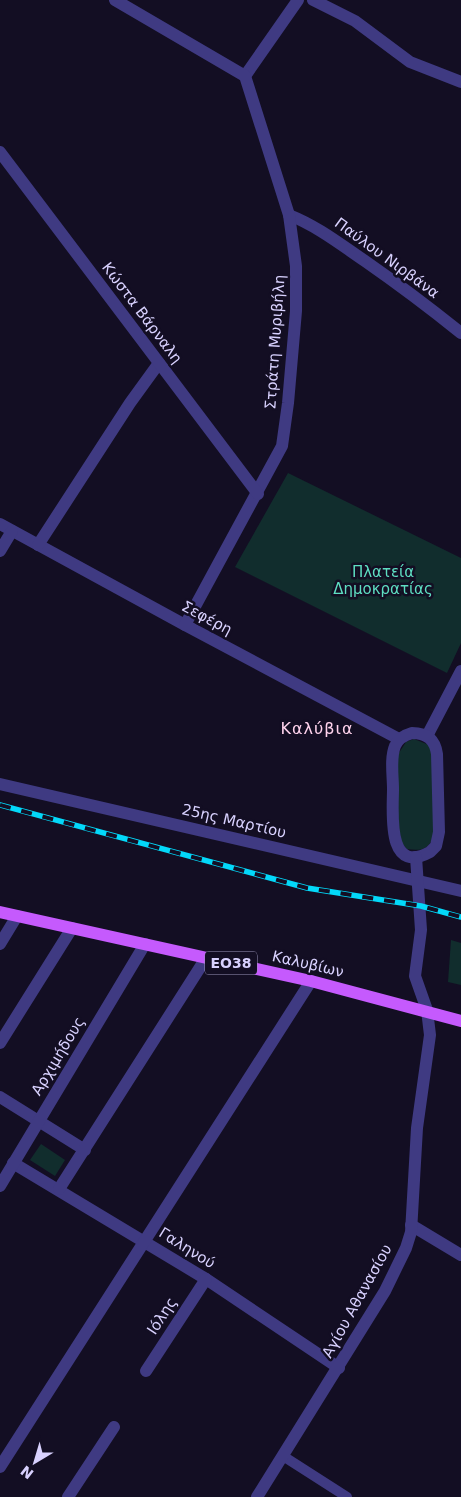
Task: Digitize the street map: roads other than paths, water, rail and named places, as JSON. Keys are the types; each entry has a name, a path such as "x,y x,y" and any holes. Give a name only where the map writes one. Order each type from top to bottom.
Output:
{"main road":[{"name":"Καλυβίων","path":"0,912 311,981 461,1020"}],"street":[{"path":"115,0 245,76 298,0"},
{"path":"313,0 355,22 410,62 461,82"},
{"name":"Στράτη Μυριβήλη","path":"185,625 258,494 282,446 286,426 296,311 296,266 289,215 245,76"},
{"name":"Κώστα Βάρναλη","path":"0,152 258,494"},
{"name":"Παύλου Νιρβάνα","path":"289,215 317,228 335,240 422,302 461,333"},
{"path":"38,545 130,403 159,363"},
{"name":"Σεφέρη","path":"0,524 399,739"},
{"path":"0,552 12,530"},
{"path":"427,736 461,671"},
{"path":"412,732 427,736 436,747 438,754 438,839 430,852 416,857 402,852 394,840 393,752 399,739 412,732"},
{"name":"25ης Μαρτίου","path":"0,784 461,891"},
{"name":"Αγίου Αθανασίου","path":"258,1497 385,1292 406,1248 411,1225 417,1128 430,1035 427,1010 416,976 421,930 416,857"},
{"path":"0,944 17,916"},
{"path":"0,1043 72,928"},
{"name":"Αρχιμήδους","path":"0,1186 145,944"},
{"path":"59,1189 206,958"},
{"path":"0,1467 311,981"},
{"path":"0,1096 85,1150"},
{"name":"Γαληνού","path":"13,1163 206,1279 338,1368"},
{"path":"411,1225 461,1255"},
{"name":"Ιόλης","path":"146,1371 206,1279"},
{"path":"68,1497 114,1427"}],"lane":[{"path":"283,1456 347,1497"}],"railway":[{"path":"0,805 307,888 421,906 461,917"}],"district":[{"name":"Καλύβια","path":"317,728"}],"park label":[{"name":"Πλατεία Δημοκρατίας","path":"383,580"}]}
